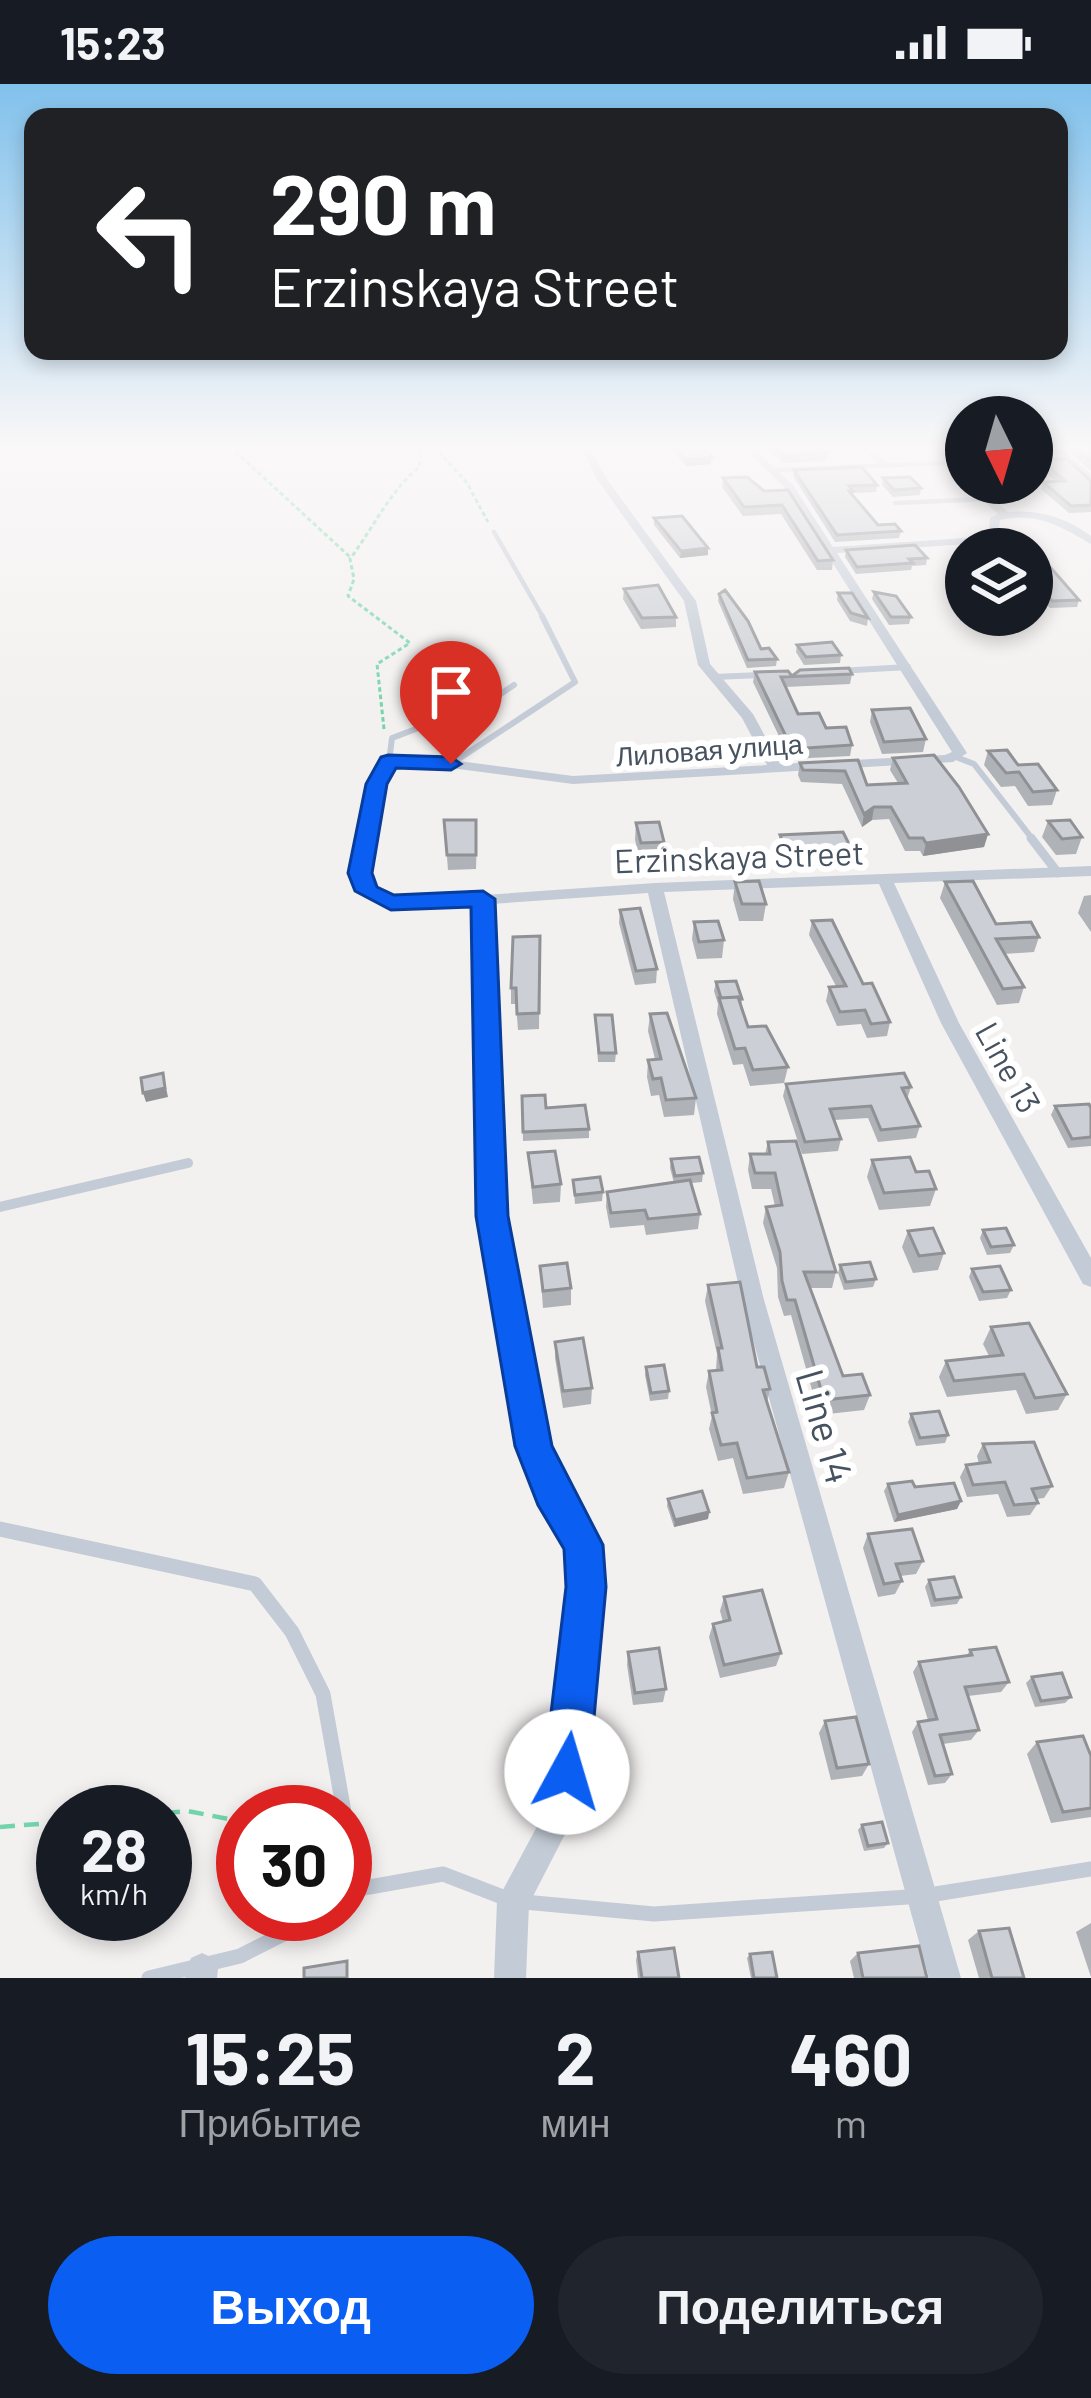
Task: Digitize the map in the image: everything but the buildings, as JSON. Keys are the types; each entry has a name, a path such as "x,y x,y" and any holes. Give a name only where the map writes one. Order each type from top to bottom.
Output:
{"street":[{"path":"642,534 690,601 694,638 713,677 748,718 776,769"},
{"path":"820,534 960,747 956,757"},
{"path":"831,550 981,540 993,534"},
{"name":"Лиловая улица","path":"388,762 451,764 573,781 956,757"},
{"name":"Erzinskaya Street","path":"388,762 376,784 360,873 367,891 391,902 1091,872"},
{"name":"Line 13","path":"885,880 950,1023 1091,1278"},
{"name":"Line 14","path":"655,889 753,1300 945,1978"},
{"path":"483,899 492,1216 533,1446 551,1492 583,1545 586,1587 563,1809 513,1901 510,1978"}],"lane":[{"path":"451,764 530,707 568,688 575,674 495,534"},
{"path":"821,672 908,668"},
{"path":"713,677 778,674"},
{"path":"388,762 392,738 421,722 503,697 514,685"},
{"path":"503,697 530,707"},
{"path":"956,757 974,764 1058,873"},
{"path":"0,1207 188,1163"},
{"path":"0,1529 254,1585 292,1632 323,1694 340,1785"},
{"path":"372,1889 443,1874 513,1901 655,1914 922,1896 1091,1869"},
{"path":"149,1978 201,1974 276,1941"}],"path":[{"path":"325,534 351,558 354,578 347,596 410,643 377,664 382,727 392,738"},
{"path":"351,558 368,534"},
{"path":"0,1828 36,1825"}],"route":[{"path":"451,764 388,762 376,784 360,873 367,891 391,902 483,899 492,1216 533,1446 551,1492 583,1545 586,1587 567,1772"}]}
